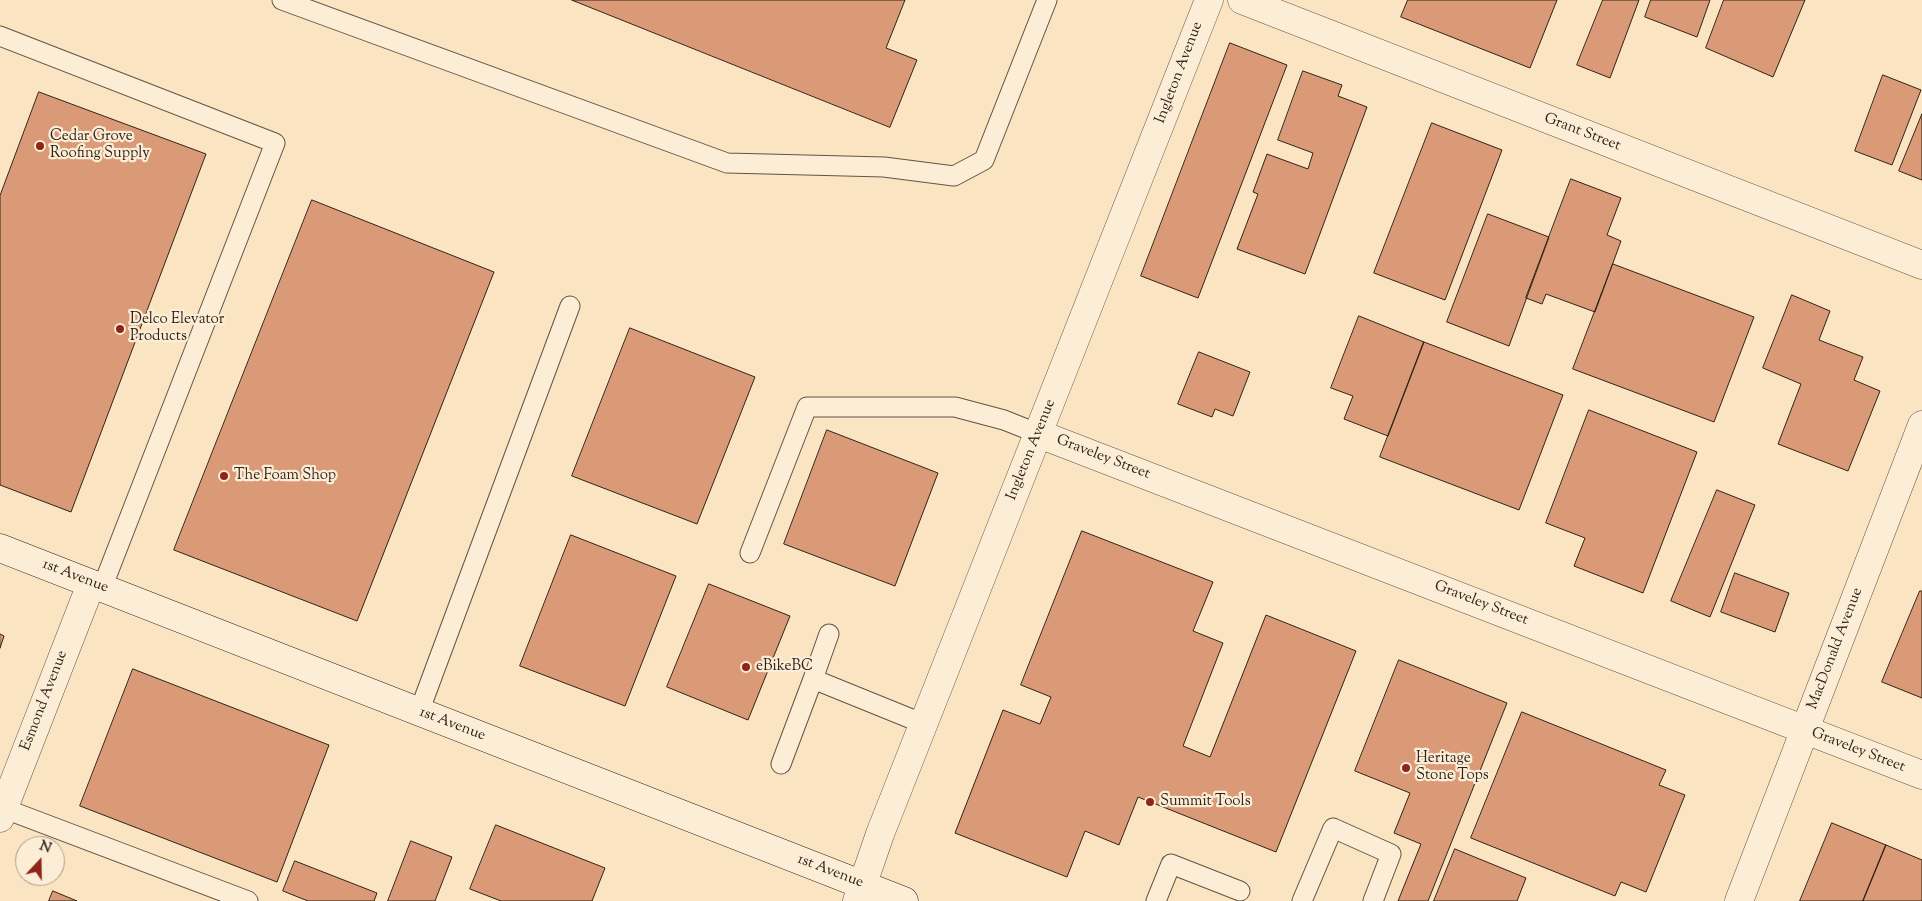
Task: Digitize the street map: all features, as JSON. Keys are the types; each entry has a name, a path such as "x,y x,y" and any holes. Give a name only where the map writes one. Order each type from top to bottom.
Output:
{"street":[{"name":"Ingleton Avenue","path":"859,893 880,834 1209,0"},
{"name":"Grant Street","path":"1242,0 1922,265"},
{"name":"MacDonald Avenue","path":"1739,901 1922,425"},
{"name":"Graveley Street","path":"1039,434 1922,775"},
{"name":"1st Avenue","path":"0,548 419,712 859,893 904,901"},
{"name":"Esmond Avenue","path":"1,811 97,586"}],"lane":[{"path":"282,0 727,163 884,167 954,176 984,160 1047,0"},
{"path":"0,36 275,143 97,586"},
{"path":"419,712 570,306"},
{"path":"750,554 807,407 954,407 1004,420 1039,434"},
{"path":"781,764 829,634"},
{"path":"813,679 924,724"},
{"path":"1,811 248,901"},
{"path":"1302,901 1333,828 1391,854 1373,901"},
{"path":"1156,901 1171,864 1240,891"}],"building":[{"path":"572,0 905,0 886,48 917,60 890,127"},
{"path":"1408,0 1557,0 1530,68 1401,17"},
{"path":"1603,0 1639,0 1610,78 1577,65"},
{"path":"1651,0 1710,0 1697,37 1645,17"},
{"path":"1724,0 1805,0 1773,77 1706,48"},
{"path":"1230,43 1287,65 1198,298 1141,276"},
{"path":"1303,71 1342,85 1338,96 1367,107 1305,274 1237,249 1258,194 1253,192 1267,154 1308,169 1313,153 1278,140"},
{"path":"1883,75 1921,90 1892,165 1855,151"},
{"path":"39,92 206,154 71,512 0,485 0,196"},
{"path":"1922,114 1922,180 1899,171"},
{"path":"1432,123 1502,150 1445,300 1374,273"},
{"path":"1571,179 1621,198 1607,235 1621,241 1595,312 1546,294 1542,304 1526,298"},
{"path":"312,200 494,272 357,621 174,550"},
{"path":"1488,214 1549,237 1509,346 1447,322"},
{"path":"1613,264 1754,317 1714,422 1573,369"},
{"path":"1792,295 1830,311 1819,340 1863,357 1854,380 1880,391 1848,471 1778,444 1801,384 1763,368"},
{"path":"1359,316 1424,342 1388,436 1344,419 1353,396 1331,388"},
{"path":"630,328 755,377 697,524 572,476"},
{"path":"1424,342 1563,395 1519,510 1380,457"},
{"path":"1199,352 1250,372 1233,416 1215,409 1212,417 1178,404"},
{"path":"1589,410 1697,452 1643,593 1574,566 1585,538 1546,523"},
{"path":"827,430 938,473 895,586 784,544"},
{"path":"1717,490 1755,505 1710,617 1671,601"},
{"path":"1082,531 1213,582 1193,631 1223,643 1183,746 1210,757 1266,615 1356,651 1276,852 1138,797 1119,845 1085,831 1067,877 955,833 1003,710 1040,724 1051,697 1021,685"},
{"path":"571,535 676,576 625,706 520,666"},
{"path":"1735,573 1789,593 1775,632 1721,612"},
{"path":"709,584 790,616 748,720 667,687"},
{"path":"1920,591 1922,591 1922,698 1882,682"},
{"path":"0,634 4,636 0,648"},
{"path":"1399,660 1507,703 1428,901 1398,901 1421,844 1394,833 1410,793 1355,771"},
{"path":"133,669 329,745 277,882 80,806"},
{"path":"1522,712 1666,770 1659,785 1685,795 1646,892 1621,882 1615,896 1471,838"},
{"path":"1832,823 1886,845 1863,901 1800,901"},
{"path":"496,825 605,868 592,901 501,901 470,889"},
{"path":"411,841 452,857 435,901 388,901"},
{"path":"1886,845 1922,860 1922,901 1863,901"},
{"path":"1455,849 1526,878 1517,901 1434,901"},
{"path":"295,861 377,893 374,901 308,901 283,891"},
{"path":"53,891 77,901 49,901"}],"place":[{"name":"Cedar Grove Roofing Supply","path":"40,146"},
{"name":"Delco Elevator Products","path":"120,329"},
{"name":"The Foam Shop","path":"224,476"},
{"name":"eBikeBC","path":"746,667"},
{"name":"Heritage Stone Tops","path":"1406,768"},
{"name":"Summit Tools","path":"1150,802"}]}
